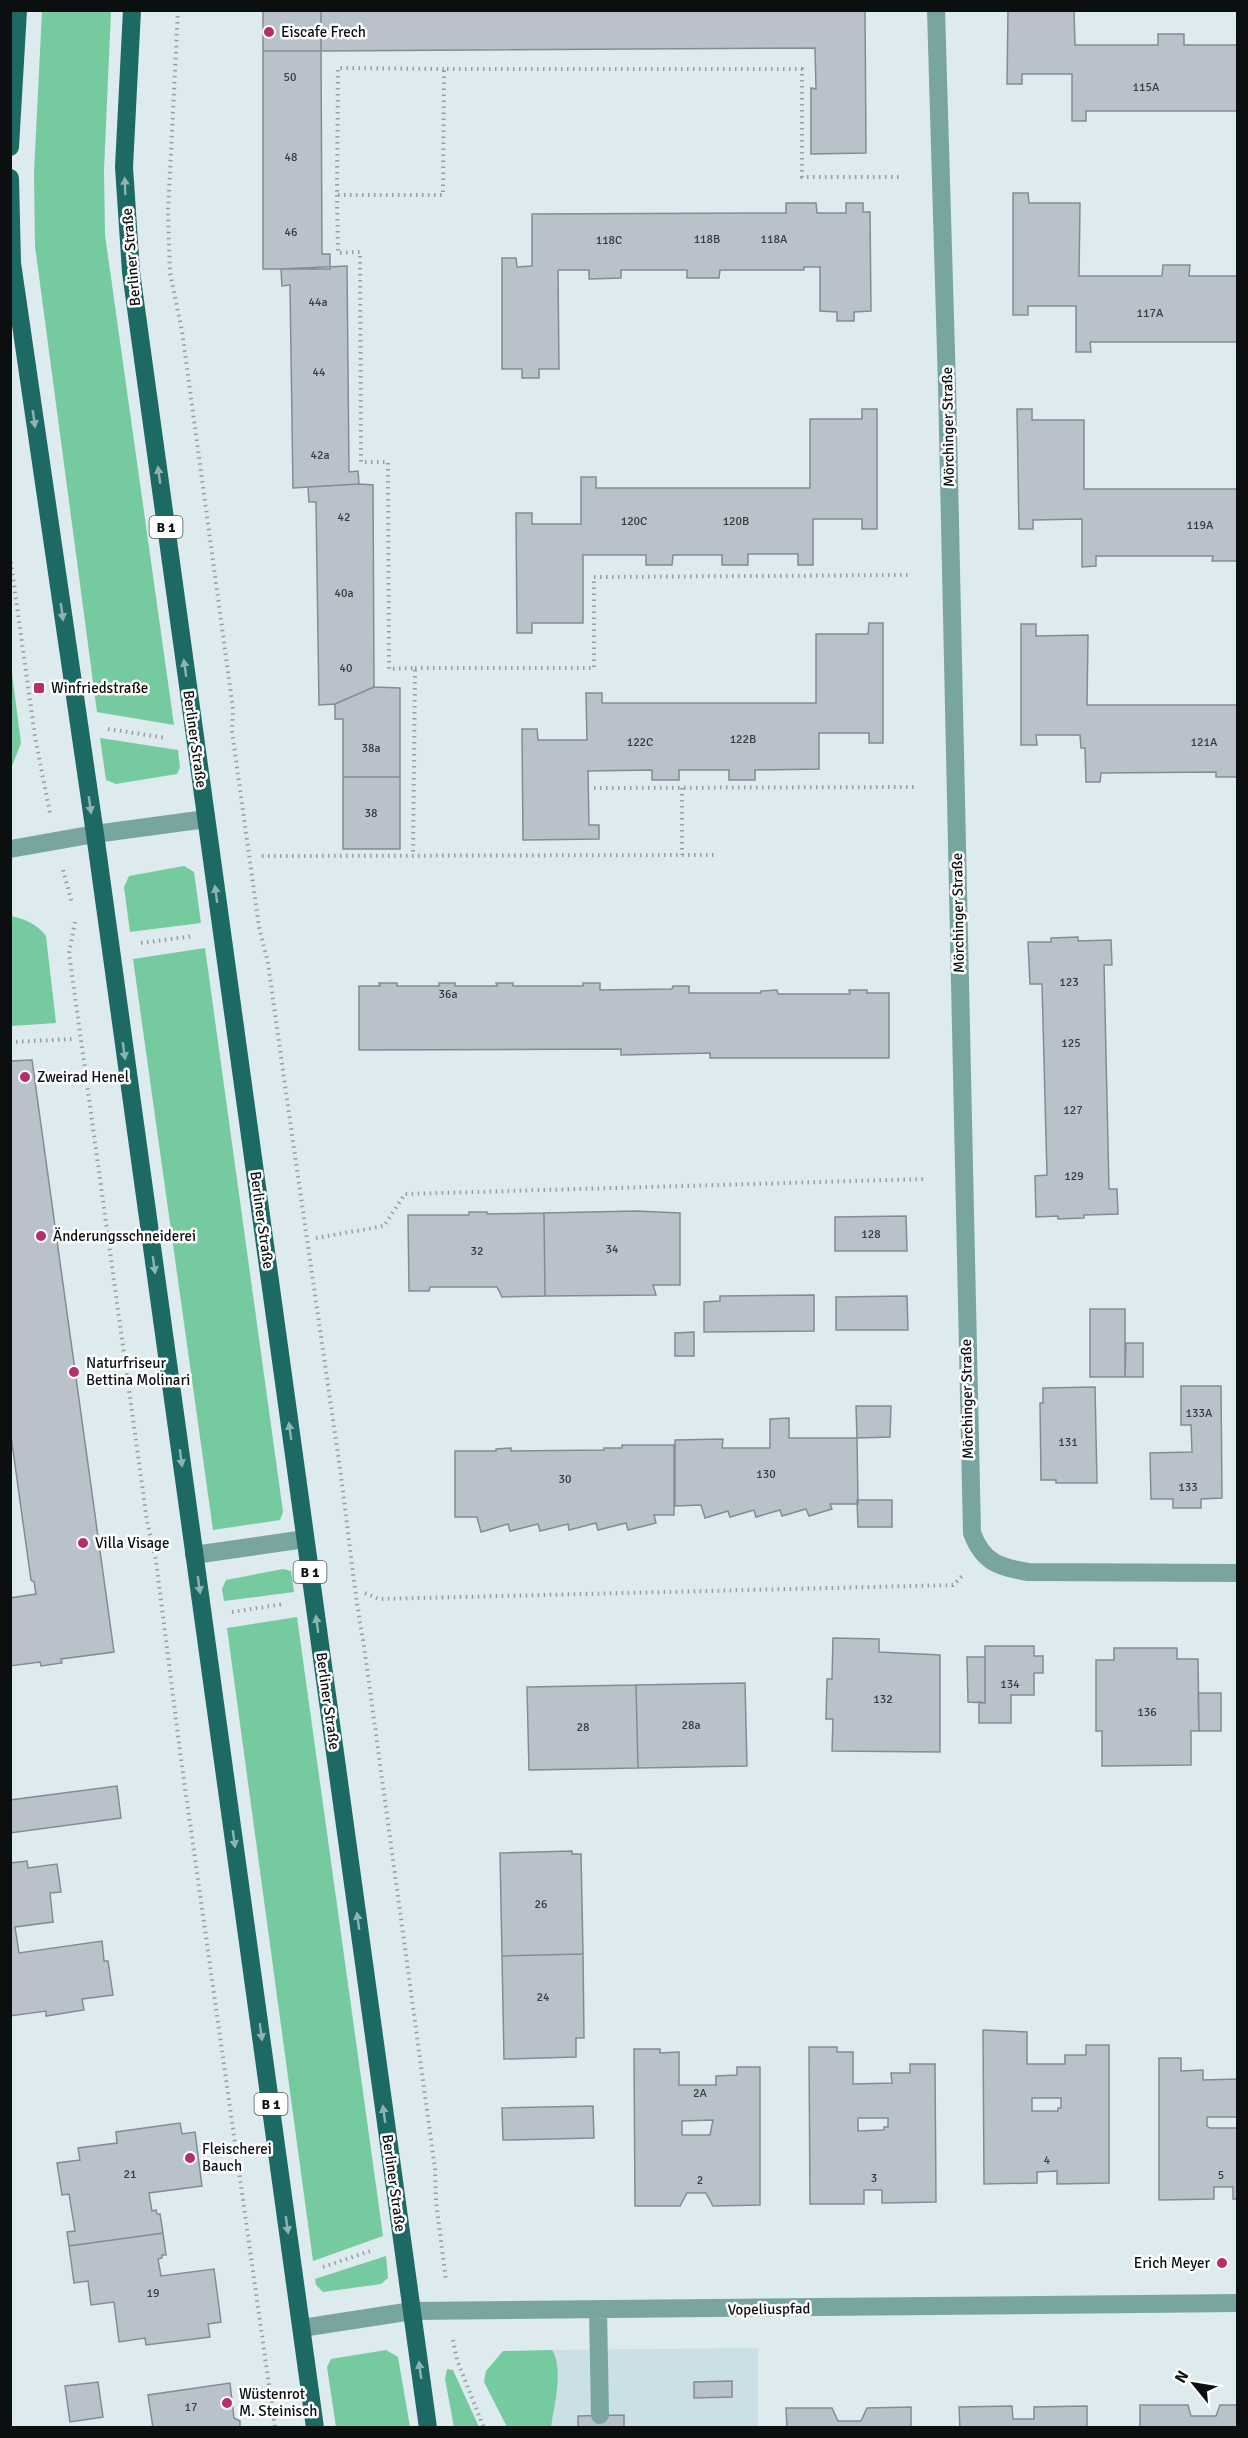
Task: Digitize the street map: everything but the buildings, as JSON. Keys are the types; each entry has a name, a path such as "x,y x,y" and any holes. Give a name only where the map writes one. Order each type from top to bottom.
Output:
{"main road":[{"path":"10,147 18,10"},
{"name":"Berliner Straße","path":"132,10 124,167 131,272 428,2427"},
{"name":"B 1","path":"10,178 12,262 95,834 315,2427"}],"street":[{"name":"Mörchinger Straße","path":"936,10 947,386 972,1533 983,1556 1007,1568 1028,1572 1238,1573"},
{"path":"10,849 95,834 206,819"},
{"path":"194,1555 305,1539"},
{"name":"Vopeliuspfad","path":"302,2328 412,2311 1238,2303"},
{"path":"598,2310 600,2415"}],"path":[{"path":"178,10 169,202 170,273 182,331 202,477 233,709 232,731 259,927 268,963 305,1239 338,1450 354,1594 364,1646 435,2169 436,2201 444,2269"},
{"path":"899,177 802,177 802,69 338,68 338,253 360,252 361,462 388,462 389,669 594,668 594,576 909,575"},
{"path":"337,195 443,195 444,69"},
{"path":"10,556 40,765"},
{"path":"413,856 415,668"},
{"path":"99,727 176,739"},
{"path":"594,788 915,787"},
{"path":"682,788 682,855"},
{"path":"262,856 717,855"},
{"path":"74,915 75,924 69,953 77,1016 147,1521 156,1561 181,1759 275,2427"},
{"path":"131,945 203,935"},
{"path":"10,1042 72,1039"},
{"path":"316,1238 384,1226 405,1194 925,1179"},
{"path":"365,1593 380,1599 954,1585"},
{"path":"225,1613 296,1603"},
{"path":"314,2270 374,2249"},
{"path":"454,2351 484,2427"}],"shaded area":[{"path":"758,2348 758,2427 521,2427 539,2350"}],"green space":[{"path":"42,11 111,11 104,170 105,235 174,725 97,712 35,246 34,173"},
{"path":"11,666 21,743 10,769"},
{"path":"100,738 178,750 180,768 177,774 116,784 106,780"},
{"path":"184,866 194,872 201,923 130,932 124,887 129,876"},
{"path":"11,916 39,928 46,936 56,1023 11,1026"},
{"path":"205,948 283,1512 280,1520 213,1530 133,959"},
{"path":"283,1569 291,1571 294,1592 224,1601 222,1589 226,1580"},
{"path":"297,1617 383,2236 313,2261 227,1628"},
{"path":"386,2256 388,2278 381,2284 323,2292 316,2285 315,2279"},
{"path":"386,2350 398,2357 410,2427 336,2427 327,2367 331,2359"},
{"path":"552,2350 556,2358 558,2377 551,2427 507,2427 484,2382 486,2371 503,2351"},
{"path":"447,2369 453,2370 479,2427 454,2427 445,2379"}],"place":[{"name":"Eiscafe Frech","path":"269,32"},
{"name":"Winfriedstraße","path":"39,688"},
{"name":"Zweirad Henel","path":"25,1077"},
{"name":"Änderungsschneiderei","path":"41,1236"},
{"name":"Naturfriseur Bettina Molinari","path":"74,1372"},
{"name":"Villa Visage","path":"83,1543"},
{"name":"Fleischerei Bauch","path":"190,2158"},
{"name":"Erich Meyer","path":"1222,2263"},
{"name":"Wüstenrot M. Steinisch","path":"227,2403"}]}
